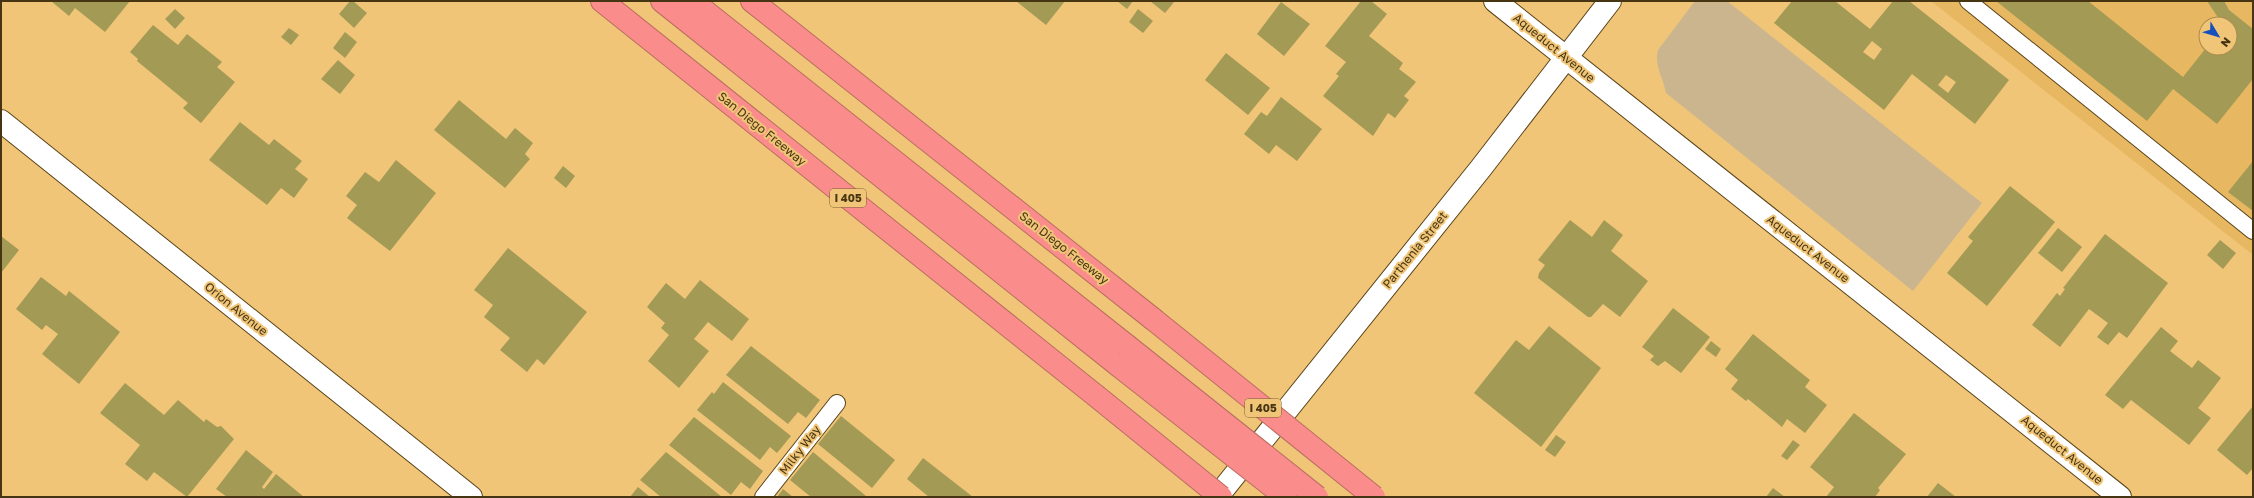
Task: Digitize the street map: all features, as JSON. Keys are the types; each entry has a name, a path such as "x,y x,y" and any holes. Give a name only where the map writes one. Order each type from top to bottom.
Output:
{"highway":[{"name":"San Diego Freeway","path":"602,1 1222,497"},
{"path":"662,1 1118,365 1286,497"},
{"path":"692,1 1317,497"},
{"name":"San Diego Freeway","path":"752,1 1153,319 1374,497"}],"street":[{"name":"Aqueduct Avenue","path":"1495,1 2120,497"},
{"name":"Parthenia Street","path":"1217,497 1476,174 1610,1"},
{"name":"Orion Avenue","path":"1,121 471,497"}],"lane":[{"path":"1968,1 2253,231"},
{"name":"Milky Way","path":"762,497 837,403"}],"shaded area":[{"path":"1695,1 1727,1 1982,203 1913,291 1666,93 1657,61 1658,50"},
{"path":"1931,1 2253,1 2253,255"}],"building":[{"path":"51,1 130,1 105,32 75,8 69,16"},
{"path":"350,1 353,1 367,13 354,28 339,14"},
{"path":"1016,1 1065,1 1046,25"},
{"path":"1117,1 1133,1 1127,9"},
{"path":"1150,1 1175,1 1165,13"},
{"path":"1361,1 1371,1 1387,14 1369,36 1403,63 1399,69 1416,82 1404,96 1409,100 1395,118 1388,113 1373,136 1323,96 1339,76 1336,74 1346,62 1325,46"},
{"path":"1792,1 1835,1 1870,29 1893,1 1909,1 2009,80 1975,124 1912,74 1884,110 1774,23","holes":["1872,41 1882,49 1874,60 1863,52","1946,75 1956,82 1948,93 1938,85"]},
{"path":"1996,1 2088,1 2183,77 2200,56 2238,56 2238,17 2253,29 2253,79 2217,124 2173,89 2147,121"},
{"path":"2207,1 2224,1 2229,10 2237,16 2217,16"},
{"path":"1281,2 1310,24 1284,56 1257,34"},
{"path":"175,9 185,18 175,29 165,19"},
{"path":"1138,9 1153,21 1143,33 1129,22"},
{"path":"153,25 178,45 187,34 222,62 217,67 235,82 201,123 183,108 188,103 137,61 138,59 130,52"},
{"path":"289,28 299,35 291,45 281,37"},
{"path":"345,32 357,42 345,58 333,48"},
{"path":"1226,53 1270,88 1248,115 1205,80"},
{"path":"338,60 355,75 340,94 321,79"},
{"path":"1281,97 1322,129 1297,161 1276,145 1269,154 1244,134 1261,112 1267,116"},
{"path":"459,100 506,139 515,128 533,143 525,154 530,159 505,188 434,130"},
{"path":"240,122 269,145 274,139 302,161 295,169 308,179 294,198 281,188 267,205 209,160"},
{"path":"396,160 436,193 390,251 347,218 357,205 346,196 365,172 379,182"},
{"path":"2253,161 2253,211 2228,192"},
{"path":"563,166 575,176 566,188 554,178"},
{"path":"2010,186 2055,222 1987,306 1947,273 1973,241 1968,237"},
{"path":"1570,220 1592,237 1604,220 1623,235 1611,251 1648,281 1620,317 1603,304 1591,317 1588,317 1538,278 1539,273 1545,265 1538,260"},
{"path":"2058,228 2082,247 2062,272 2038,253"},
{"path":"2105,234 2168,283 2127,338 2119,332 2108,345 2097,337 2108,323 2089,309 2060,347 2032,325 2057,293 2060,296 2065,289 2063,288"},
{"path":"1,236 19,250 1,273"},
{"path":"2220,240 2236,253 2223,269 2207,255"},
{"path":"508,248 587,312 544,365 537,359 527,372 500,350 510,338 484,317 493,305 474,290"},
{"path":"41,277 66,296 69,291 120,332 79,384 42,354 58,334 46,325 42,330 16,309"},
{"path":"700,280 749,319 732,341 708,322 694,339 709,351 679,388 648,361 669,335 661,328 665,323 647,307 666,283 685,299"},
{"path":"1673,308 1710,337 1681,373 1665,361 1658,366 1650,360 1654,356 1642,347"},
{"path":"1549,326 1601,368 1541,447 1474,393 1516,340 1529,350"},
{"path":"2161,327 2178,341 2170,351 2192,368 2198,360 2221,378 2198,408 2211,418 2189,445 2131,400 2123,409 2105,395"},
{"path":"1753,334 1810,380 1805,387 1827,405 1805,433 1787,419 1782,427 1748,399 1746,401 1731,389 1738,380 1725,369"},
{"path":"1711,341 1721,349 1716,357 1705,349"},
{"path":"751,346 820,400 806,418 798,412 788,424 726,375"},
{"path":"723,382 791,436 777,453 770,447 760,460 697,410 712,392 714,394"},
{"path":"125,383 164,415 178,400 204,422 206,419 217,427 221,426 234,439 187,497 154,472 147,481 125,464 140,445 100,413"},
{"path":"2253,406 2253,468 2247,475 2217,450"},
{"path":"1854,413 1906,454 1878,488 1880,490 1875,497 1826,497 1834,487 1810,467"},
{"path":"841,416 895,460 872,488 818,444"},
{"path":"694,417 763,471 750,489 741,482 731,495 669,445"},
{"path":"1556,435 1566,442 1555,457 1545,450"},
{"path":"1793,440 1800,445 1787,460 1781,456"},
{"path":"246,450 273,472 262,487 264,489 276,474 304,497 227,497 216,489"},
{"path":"666,452 722,497 661,497 640,480"},
{"path":"813,452 866,496 811,497 790,480"},
{"path":"923,458 973,497 929,497 907,479"},
{"path":"1938,483 1956,497 1927,497"},
{"path":"638,487 650,497 630,497"},
{"path":"1773,488 1785,497 1766,497"},
{"path":"783,489 793,497 777,497"}]}
